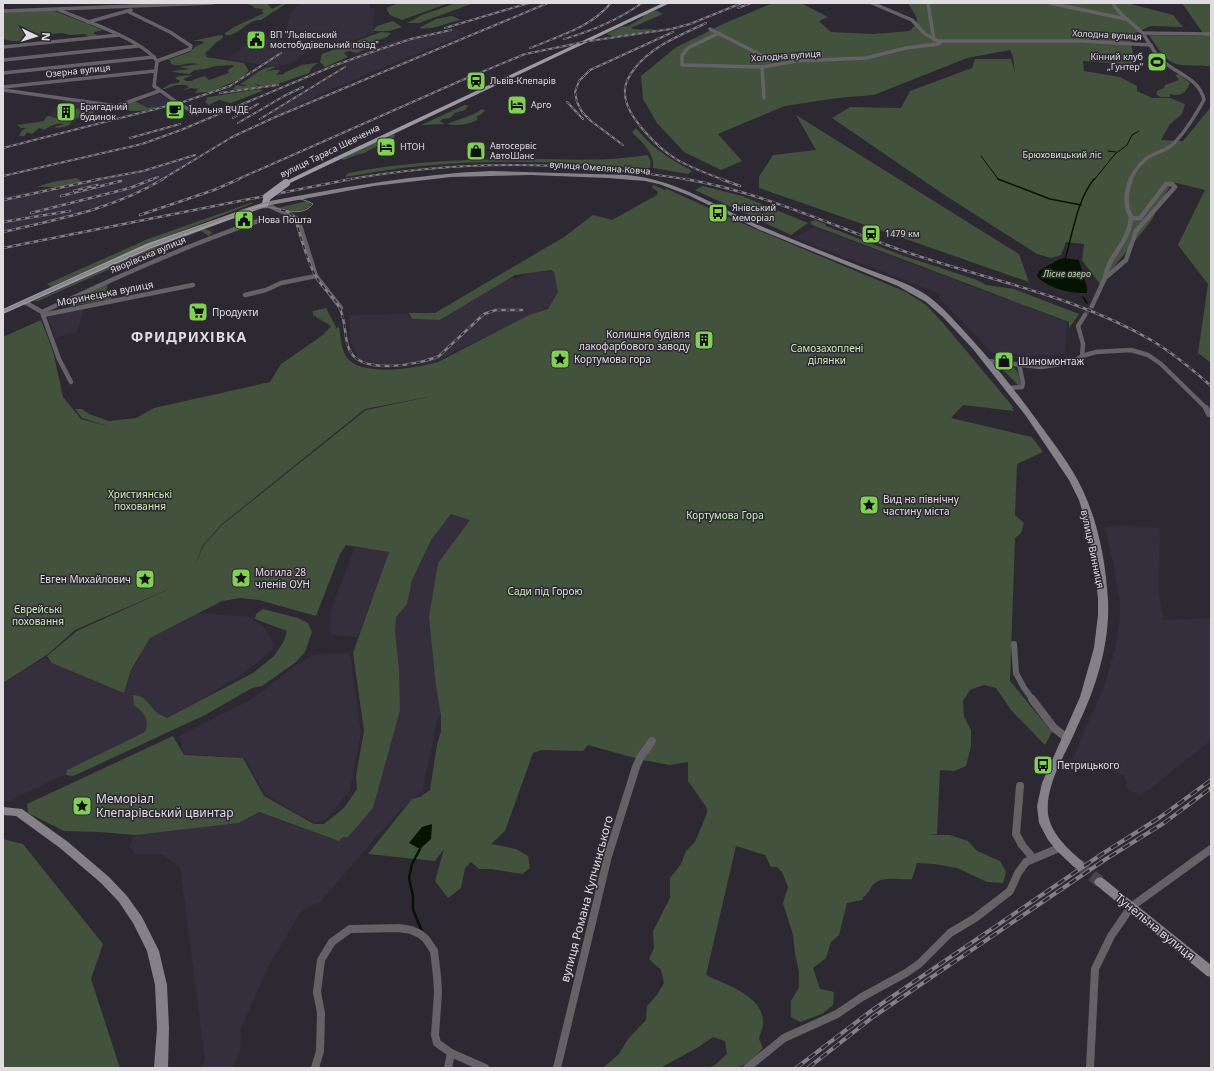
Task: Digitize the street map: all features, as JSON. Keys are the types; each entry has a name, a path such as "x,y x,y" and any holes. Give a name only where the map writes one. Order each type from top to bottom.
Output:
{"main road":[{"name":"вулиця Тараса Шевченка","path":"3,312 149,246 266,201 286,183 667,3"},
{"name":"вулиця Омеляна Ковча","path":"266,201 393,181 479,173 606,176 647,180 674,187 756,227 896,282 922,295 933,304"},
{"name":"вулиця Винниця","path":"933,304 953,322 988,361 1009,388 1068,471 1084,504 1090,523 1099,565 1104,600 1103,626 1099,652 1087,691 1050,777 1043,802 1043,815 1046,826 1060,848"},
{"path":"3,811 18,812 64,845 105,880 123,899 138,920 153,951 161,985 163,1028 161,1068"},
{"path":"1060,848 1078,864"},
{"name":"Тунельна вулиця","path":"1100,882 1211,972"}],"street":[{"path":"3,11 212,3"},
{"path":"872,3 912,20 925,34 934,40"},
{"path":"928,3 934,40"},
{"path":"1050,3 1126,19"},
{"path":"1092,306 1098,298 1105,278 1105,273 1122,246 1129,230 1131,217 1128,212 1126,195 1138,167 1151,156 1174,144 1204,100 1203,94 1197,86 1182,73 1162,62 1142,33 1126,19 1113,3"},
{"path":"88,22 145,5"},
{"path":"56,8 119,35 138,46 155,59"},
{"path":"3,73 155,59 190,49 192,46 170,32 127,11"},
{"path":"710,29 761,55"},
{"name":"Холодна вулиця","path":"719,33 693,44 687,49 681,57 682,65 762,67 797,61 832,61 874,57 906,48 938,44 942,41"},
{"path":"1142,33 1211,34"},
{"path":"3,47 119,35"},
{"name":"Холодна вулиця","path":"934,40 1082,41 1151,45"},
{"path":"3,60 138,46"},
{"path":"155,59 153,84 160,91 197,114"},
{"path":"762,67 764,98"},
{"name":"Озерна вулиця","path":"3,87 155,71"},
{"path":"3,90 117,106 160,91"},
{"path":"1105,278 1126,260 1136,231 1174,189 1175,186 1166,184 1140,218 1136,219 1131,217"},
{"path":"266,201 270,207 298,219 316,276 341,308"},
{"name":"Яворівська вулиця","path":"43,314 162,257 264,219"},
{"path":"245,295 266,290 281,283 316,276"},
{"name":"Моринецька вулиця","path":"43,314 193,285"},
{"path":"25,302 43,314 59,360 71,382"},
{"path":"1082,356 1083,344 1078,326 1086,315"},
{"path":"988,361 1041,367 1074,362 1082,356 1096,352 1131,350 1148,355 1161,364 1184,388 1206,407 1209,414"},
{"path":"1009,388 1022,387 1023,383 1019,364"},
{"path":"1014,644 1016,673 1024,688 1054,728 1067,738"},
{"name":"вулиця Романа Купчинського","path":"557,1068 608,856 636,768 640,758 652,741"},
{"path":"1020,786 1016,834 1022,846 1033,858"},
{"path":"747,1068 784,1038 837,1014 862,997 906,973 919,964 950,933 975,918 1010,891 1018,873 1026,862 1060,848"},
{"path":"1090,1068 1095,969 1111,936 1131,907 1211,849"},
{"path":"315,1068 320,1051 321,1013 317,992 322,960 332,942 350,929 400,928 411,930 420,934 426,939 434,951 438,993 435,1035 437,1043 451,1053 485,1068"},
{"path":"448,1068 451,1053"}],"shaded area":[{"path":"299,3 369,3 369,8 374,8 373,33 341,45 285,39 290,14"},
{"path":"453,28 466,33 327,91 276,116 270,114 349,67 338,63 389,42"},
{"path":"257,37 314,45 297,60 279,67 227,59"},
{"path":"159,94 173,103 152,109 138,102"},
{"path":"66,101 116,107 74,121 48,117 56,107"},
{"path":"186,158 193,160 154,184 129,197 102,206 81,210 82,212 71,213 68,217 3,231 3,196 141,171"},
{"path":"814,227 1008,300 1011,298 1029,306 1028,307 1067,322 1065,354 1034,356 993,353 939,298 941,294 795,238"},
{"path":"551,271 583,286 574,299 529,315 434,362 387,365 360,360 350,342 349,315 408,314 411,320 440,320 511,277 517,279 528,273"},
{"path":"85,307 77,332 56,338 47,317"},
{"path":"450,513 474,519 448,714 440,715 438,718 422,792 400,810 320,902 302,910 269,965 241,1028 240,1052 232,1068 202,1068 205,1058 180,867 161,854 136,854 129,846 136,835 239,823 259,813 339,841 371,804 387,612 413,559"},
{"path":"1122,526 1160,528 1158,591 1164,620 1211,618 1211,740 1141,796 1128,789 1124,775 1073,760 1077,747 1103,690 1116,646 1120,618 1120,604 1105,527"},
{"path":"355,547 389,552 358,637 331,635 330,612"},
{"path":"199,613 249,617 265,628 275,647 247,671 189,707 150,725 156,733 3,803 3,684 44,658 116,685 124,694 132,670 150,636"},
{"path":"350,653 361,733 350,790 327,819 314,823 266,795 244,758 184,754 179,736 252,699 299,663 314,655"}],"green space":[{"path":"245,3 267,3 272,9 287,3 261,20 251,22 230,35 225,35 225,33 234,27 264,13 262,12 263,9 254,8 253,6"},
{"path":"399,3 449,3 402,20 390,15 386,8"},
{"path":"456,3 474,3 419,23 407,23 422,15"},
{"name":"Брюховицький ліс","path":"773,3 801,3 828,17 819,21 831,32 873,34 910,31 916,24 917,18 908,3 1127,3 1173,15 1183,27 1150,26 1130,36 1135,65 1083,61 1084,71 1120,77 1137,86 1137,91 1152,98 1170,98 1185,104 1182,114 1170,124 1161,140 1183,141 1211,107 1211,363 1198,353 1208,284 1178,245 1205,190 1172,182 1151,221 1100,284 1082,260 1084,244 1066,242 1061,255 1051,258 1037,254 943,194 832,118 850,107 901,108 910,91 972,68 975,59 1011,59 1015,73 1013,57 1010,50 967,58 874,95 837,98 785,106 718,134 742,161 721,170 684,152 657,123 643,99 641,76 675,48 723,24"},
{"path":"1182,3 1211,3 1211,66 1188,66 1174,63 1162,54 1149,35 1205,36"},
{"path":"52,10 103,30 94,32 94,34 98,35 90,38 85,34 70,35 62,33 21,37 26,39 17,41 3,39 3,12"},
{"path":"655,10 663,14 631,28 657,30 624,36 611,36 607,34 621,27 628,26"},
{"path":"452,16 461,20 430,28 419,28 436,19"},
{"path":"393,21 402,27 390,31 373,31 377,26"},
{"path":"381,32 391,33 387,37 368,44 374,46 356,53 349,51 344,53 348,57 325,67 320,62 322,54"},
{"path":"221,35 223,38 217,41 210,50 205,53 207,55 206,57 244,63 249,71 241,78 209,92 195,93 198,89 191,88 182,91 189,87 186,85 176,85 162,89 170,84 178,83 180,81 175,78 179,76 193,75 183,79 186,81 192,81 205,76 209,80 229,73 228,70 234,66 215,66 195,70 189,74 174,72 173,71 190,69 179,67 198,64 191,63 174,65 171,64 170,60 167,60 190,52 196,46 204,43 202,41 192,41"},
{"path":"318,63 312,67 309,73 272,86 264,87 254,83 261,88 232,89 237,85 245,86 246,85 240,84 257,72 267,68 276,67 265,72 280,70 276,75 285,74 284,73 302,65"},
{"path":"1179,74 1190,83 1185,92 1177,95 1170,94 1170,97 1160,97 1157,95 1157,91 1164,88 1165,85 1179,80 1175,75"},
{"path":"259,89 262,91 231,103 219,100 209,105 205,102 207,100 206,98 209,97"},
{"path":"135,101 148,108 157,106 138,111 118,109"},
{"path":"465,105 468,106 465,110 455,113 450,118 442,119 440,121 445,124 421,125"},
{"path":"78,108 95,111 93,113 95,114 73,119 63,118"},
{"path":"482,109 485,111 477,117 477,120 473,122 462,125 447,124 474,114"},
{"path":"796,115 1019,254 1029,282 759,188 759,177 773,155 816,150"},
{"path":"48,116 72,122 68,126 56,128 55,127 64,124 56,124 44,130 39,128 32,134 27,132 25,136 19,136 22,130 27,128 21,128 17,125 44,121"},
{"path":"636,128 649,142 662,152 692,171 688,174 653,168 650,152 632,132"},
{"path":"392,134 395,135 393,140 383,143 364,153 344,160 341,159"},
{"path":"647,155 651,161 649,170 568,163 487,162 411,167 345,177 348,173 369,169 435,162 501,159 617,159"},
{"path":"77,178 82,182 58,187 37,187 52,182"},
{"name":"Кортумова Гора","path":"653,185 665,190 667,189 753,228 906,292 926,305 943,323 1014,408 1012,408 1014,411 963,405 951,418 1032,437 1043,452 1017,464 1015,515 1024,523 1021,533 1015,538 1010,681 1052,732 1045,745 1011,710 996,688 984,685 970,690 963,701 964,717 971,730 971,746 966,766 954,771 940,770 937,834 929,835 950,835 968,841 977,851 1000,861 1006,872 1003,883 987,882 957,868 917,863 912,879 888,879 875,883 862,900 847,903 839,935 831,942 826,958 813,968 820,989 834,992 833,1005 822,1014 800,1022 791,1017 791,1001 799,987 799,972 793,935 783,903 788,887 782,872 777,867 771,867 765,855 736,846 706,975 742,992 756,1004 761,1012 763,1021 759,1039 763,1048 750,1061 739,1067 733,1068 708,1068 715,1065 727,1054 725,1041 713,1037 697,1048 660,1068 603,1068 619,1054 628,1039 646,1020 647,1006 657,995 664,983 661,970 649,959 654,948 653,931 670,898 670,878 681,864 686,851 695,842 707,813 707,808 688,781 688,762 670,765 642,760 588,745 583,751 542,750 533,753 505,831 491,844 516,849 528,856 530,868 522,874 491,869 479,869 471,862 465,868 461,888 448,898 435,881 444,849 435,861 368,854 412,799 420,797 430,790 437,745 441,731 441,715 436,686 429,617 438,563 470,520 451,514 431,540 412,580 407,604 396,617 395,632 399,669 400,710 373,808 348,837 343,837 339,841 259,812 239,823 136,835 64,831 28,813 27,804 173,736 184,755 243,758 264,796 314,824 324,824 344,808 357,789 356,776 364,731 353,653 389,552 346,545 340,554 316,616 259,600 241,598 222,601 150,638 131,670 124,693 52,663 47,656 77,631 178,585 75,630 48,654 3,683 3,337 41,320 53,351 63,397 81,419 110,427 82,418 75,409 82,409 89,414 109,421 136,418 154,408 270,382 281,364 323,335 331,326 313,315 313,311 326,308 336,327 335,329 339,327 346,356 356,365 366,368 391,370 417,367 438,362 529,315 548,309 558,292 554,272 551,270 515,275 440,320 412,319 409,313 435,313 564,237 593,215 612,220 657,195 658,192 652,187","holes":["438,395 366,410 222,525 204,545 194,567 203,545 222,524 365,409"]},
{"path":"703,186 742,196 808,223 791,235 695,190"},
{"path":"307,201 311,204 309,207 299,212 278,208"},
{"path":"253,202 153,242 51,287 47,284 148,239"},
{"path":"815,220 825,224 826,226 901,255 977,280 986,285 1014,289 1079,314 1069,328 1069,322 812,225 810,222"},
{"path":"203,228 212,232 209,236 201,231 156,248 157,256 146,253 38,301 34,301 158,245"},
{"path":"108,284 106,292 112,299 70,306 77,303 74,299"},
{"path":"1002,365 1011,366 1016,370 1021,385 1019,386 1001,368"},
{"path":"263,609 298,618 308,623 312,632 305,652 296,662 262,686 252,688 205,715 80,773 73,776 66,775 67,770 145,732 147,723 146,719 143,713 134,705 133,695 143,698 156,712 167,718 253,673 274,656 284,641 287,631 255,619 256,614"},
{"path":"3,839 23,844 103,944 91,979 120,1068 3,1068"}],"water":[{"name":"Лісне озеро","path":"1063,258 1079,260 1087,293 1067,291 1053,287 1037,276 1039,271"},
{"path":"432,824 431,839 420,849 409,843 422,827"}],"waterway":[{"path":"1094,180 1115,154 1127,145 1132,135 1139,131"},
{"path":"1108,151 1116,152"},
{"path":"981,156 998,179"},
{"path":"998,179 1050,199 1080,205"},
{"path":"1080,205 1088,187 1094,179"},
{"path":"1065,259 1080,205"},
{"path":"1083,297 1087,303"},
{"path":"420,849 412,864 409,878 413,896 413,910 422,931"}],"tunnel":[{"path":"1085,315 1092,306"},
{"path":"1078,864 1100,882"}],"tram line":[{"path":"3,311 131,254 247,208 277,200 290,199 304,200 313,204 309,208 300,212 274,208 257,208 247,211 154,245 3,312"}],"railway":[{"path":"445,28 529,3"},
{"path":"161,180 232,137 273,118 548,3"},
{"path":"530,48 584,25 603,12 611,3"},
{"path":"564,39 585,32 624,15 642,3"},
{"path":"236,180 460,81 525,54 589,41 671,29 690,24 742,3"},
{"path":"738,8 751,3"},
{"path":"706,23 658,47 642,60 627,80 625,90 626,102 636,121 660,147 676,159 700,171 724,180"},
{"path":"3,176 142,144 181,130 333,66 411,39 451,30"},
{"path":"623,145 591,121 582,112 577,102 575,92 579,81 590,70 673,32"},
{"path":"3,148 183,102 230,86 281,53"},
{"path":"260,119 345,67"},
{"path":"220,93 278,85"},
{"path":"238,123 284,96 303,87"},
{"path":"567,102 583,119"},
{"path":"233,118 258,104"},
{"path":"130,138 180,124"},
{"path":"94,180 143,171 195,155"},
{"path":"350,179 432,168 518,165 605,169 687,180"},
{"path":"150,180 158,177"},
{"path":"3,200 100,179"},
{"path":"31,213 130,188 153,179"},
{"path":"3,232 105,206 163,179"},
{"path":"140,215 214,190 239,179"},
{"path":"3,248 350,179"},
{"path":"345,180 350,179"},
{"path":"721,179 740,186"},
{"path":"687,180 742,192 770,201 906,252 1031,290 1093,312 1122,325 1167,350 1211,386"},
{"path":"61,196 121,181"},
{"path":"74,191 97,185"},
{"path":"281,210 289,212 295,218 313,272 319,282 337,303 341,312 346,341 350,351 356,358 366,363 378,366 405,365 439,356 484,314 496,310 522,310"},
{"path":"3,222 70,211"},
{"path":"796,1068 871,1011 1102,854 1159,818 1211,780"},
{"path":"808,1068 873,1017 1106,859 1164,823 1211,788"}],"place":[{"name":"ВП \"Львівський мостобудівельний поїзд\"","path":"256,40"},
{"name":"Кінний клуб „Гунтер“","path":"1157,62"},
{"name":"Львів-Клепарів","path":"476,81"},
{"name":"Арго","path":"517,105"},
{"name":"Їдальня ВЧДЕ","path":"175,110"},
{"name":"Бригадний будинок","path":"66,112"},
{"name":"НТОН","path":"386,147"},
{"name":"Автосервіс АвтоШанс","path":"476,151"},
{"name":"Янівський меморіал","path":"718,213"},
{"name":"Нова Пошта","path":"244,220"},
{"name":"1479 км","path":"871,234"},
{"name":"Продукти","path":"198,312"},
{"name":"Колишня будівля лакофарбового заводу","path":"704,340"},
{"name":"Кортумова гора","path":"560,359"},
{"name":"Шиномонтаж","path":"1004,361"},
{"name":"Вид на північну частину міста","path":"869,505"},
{"name":"Могила 28 членів ОУН","path":"241,578"},
{"name":"Евген Михайлович","path":"145,579"},
{"name":"Петрицького","path":"1043,765"},
{"name":"Меморіал Клепарівський цвинтар","path":"82,806"}],"district":[{"name":"ФРИДРИХІВКА","path":"189,337"}],"park label":[{"name":"Самозахоплені ділянки","path":"827,354"},
{"name":"Християнські поховання","path":"140,500"},
{"name":"Сади під Горою","path":"545,591"},
{"name":"Єврейські поховання","path":"38,614"}]}
